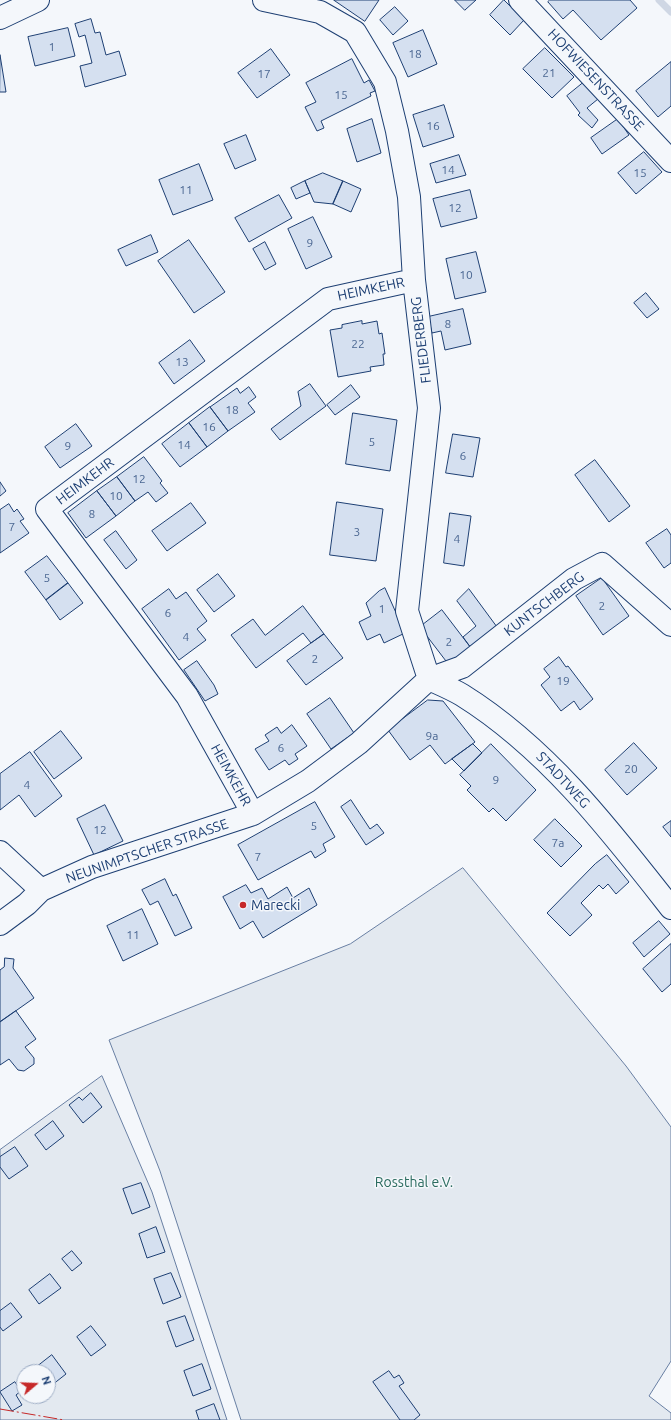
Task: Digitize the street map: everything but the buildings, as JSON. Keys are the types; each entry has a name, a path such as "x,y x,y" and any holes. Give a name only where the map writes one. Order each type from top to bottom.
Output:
{"street":[{"path":"0,18 38,0"},
{"name":"FLIEDERBERG","path":"264,0 320,12 355,32 385,82 397,131 409,197 414,280 429,408 407,611 429,679"},
{"name":"HOFWIESENSTRASSE","path":"520,0 671,161"},
{"name":"HEIMKEHR","path":"253,814 188,696 47,510 328,299 414,280"},
{"name":"KUNTSCHBERG","path":"429,679 462,667 574,579 602,564 671,624"},
{"name":"NEUNIMPTSCHER STRASSE","path":"0,924 27,904 41,890 92,867 253,814 308,782 359,743 429,679"},
{"name":"STADTWEG","path":"429,679 462,695 529,745 606,826 671,908"},
{"path":"0,852 41,890"}],"green space":[{"name":"Rossthal e.V.","path":"463,868 626,1066 671,1127 671,1361 649,1396 671,1413 671,1420 241,1420 160,1171 109,1040 350,944"},
{"path":"102,1076 152,1192 227,1420 0,1420 0,1150"}],"waterway":[{"path":"659,0 671,12"}],"power":[{"path":"0,1409 64,1420"}],"place":[{"name":"Marecki","path":"243,905"}]}
